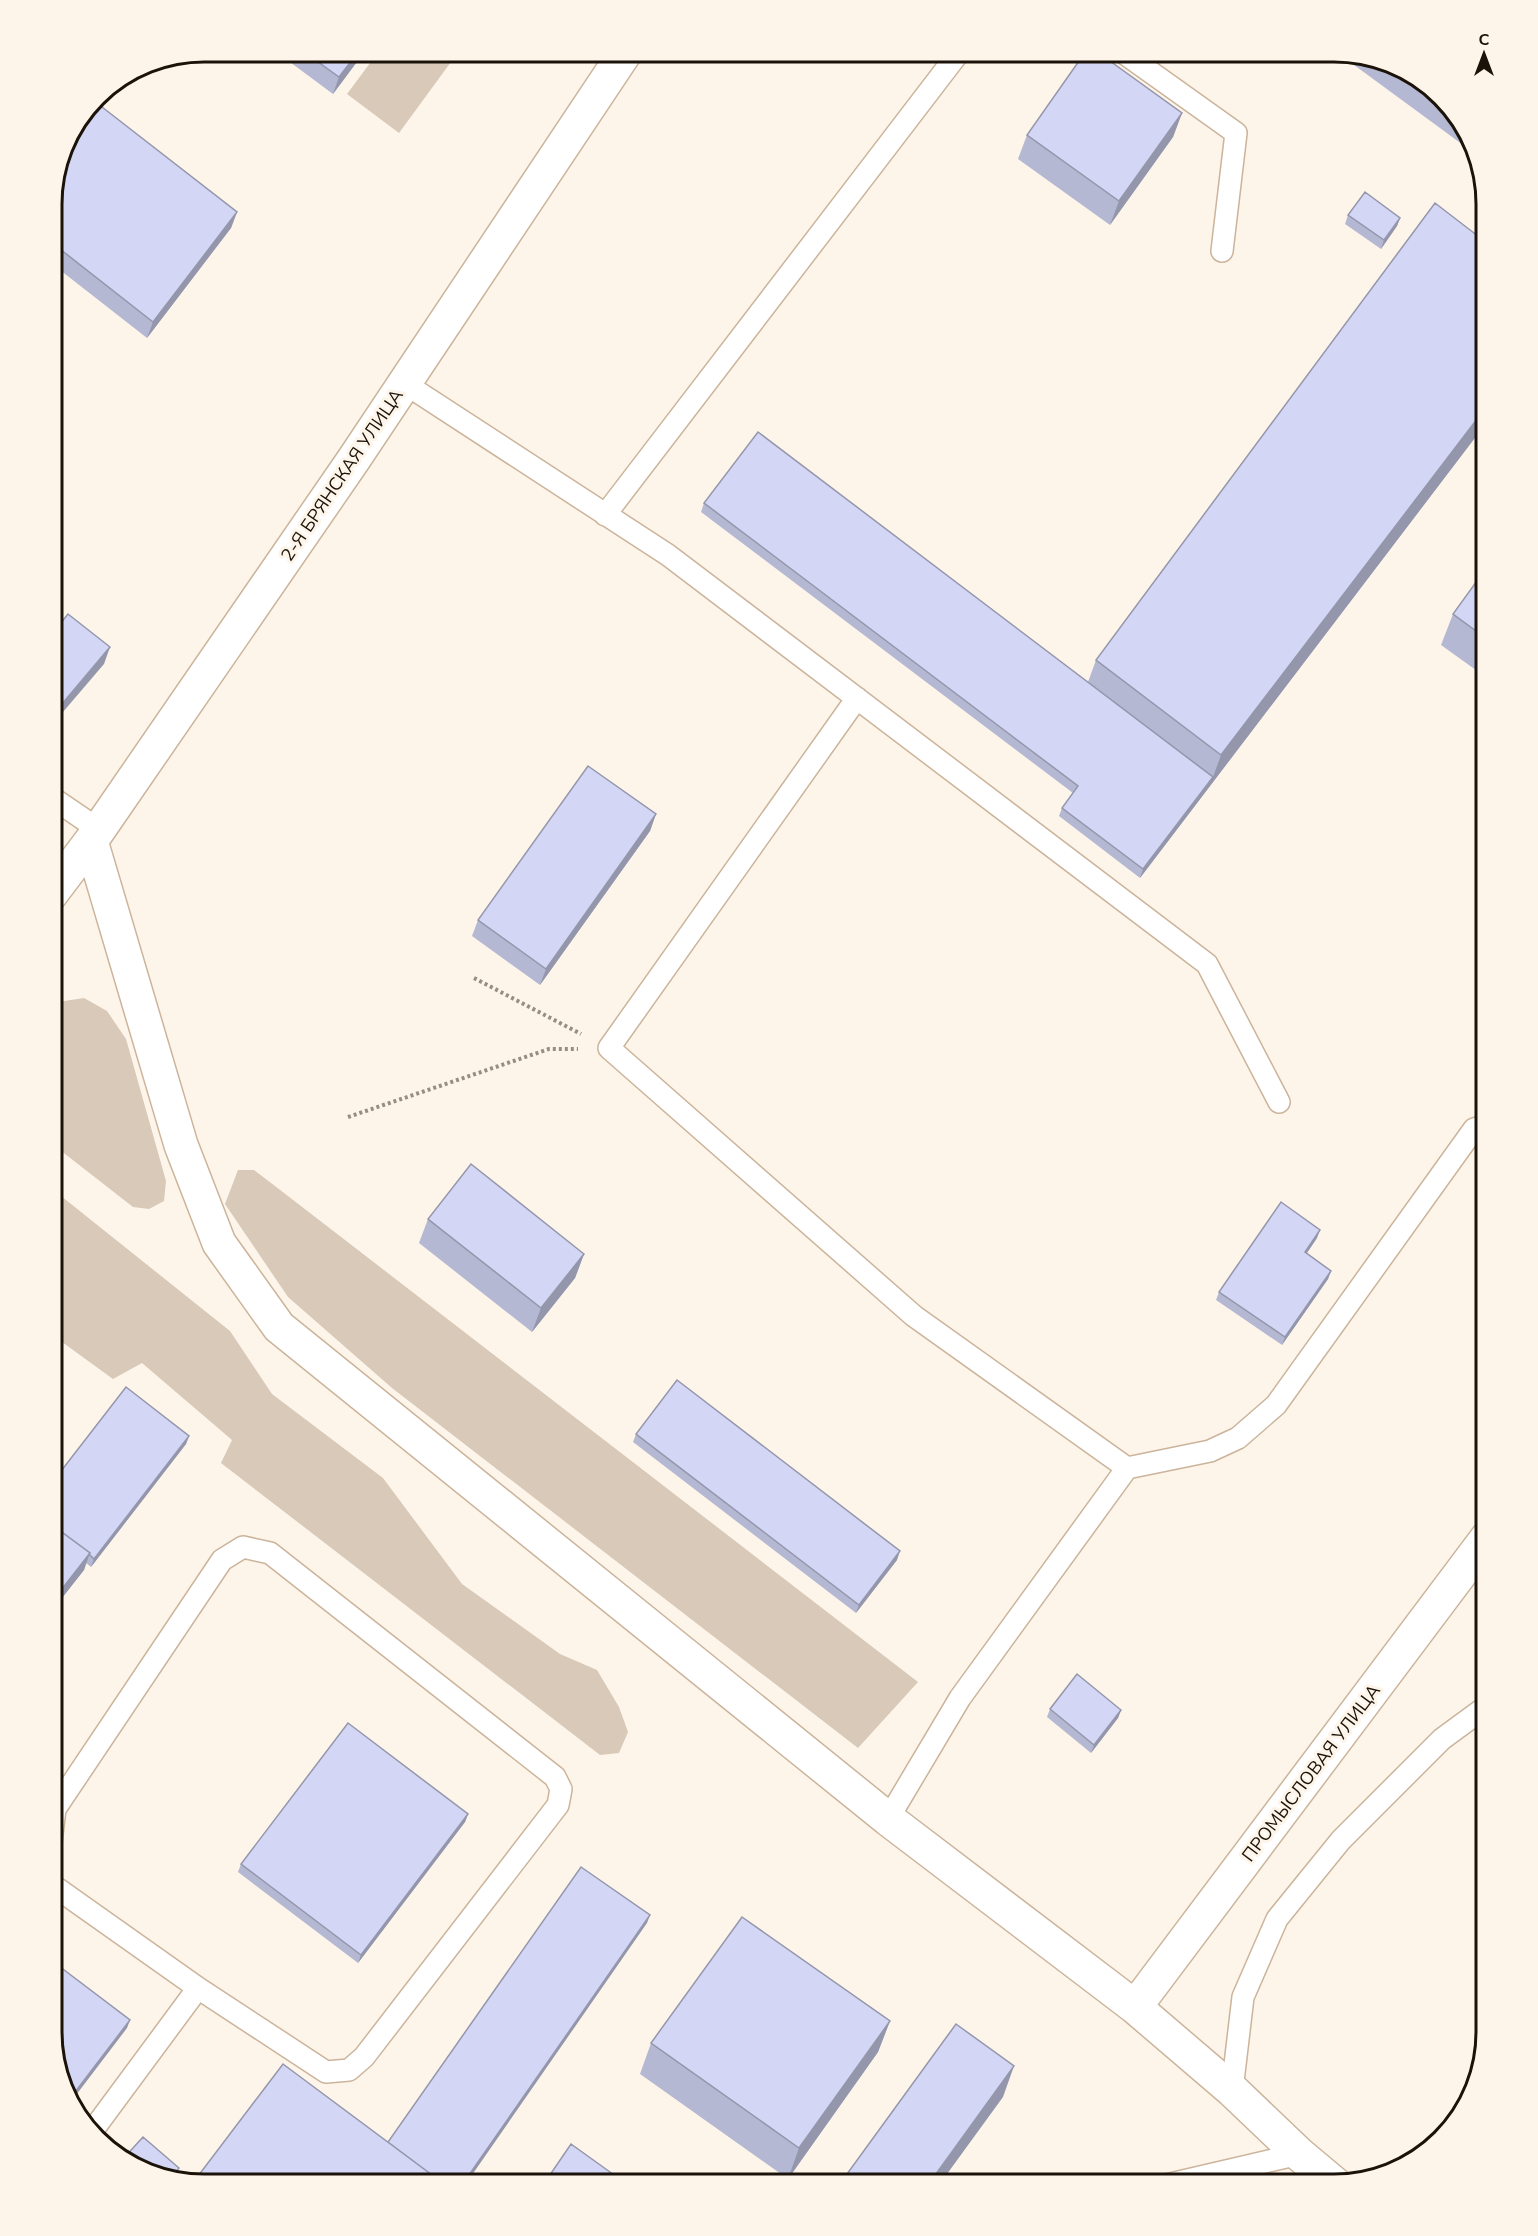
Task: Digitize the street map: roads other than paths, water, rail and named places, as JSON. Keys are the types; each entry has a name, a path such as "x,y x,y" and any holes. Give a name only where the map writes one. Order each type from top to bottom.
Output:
{"street":[{"name":"2-Я БРЯНСКАЯ УЛИЦА","path":"62,879 404,383 619,61"},
{"path":"94,835 182,1144 219,1243 279,1327 888,1819 1135,2007 1232,2090 1323,2174"},
{"name":"ПРОМЫСЛОВАЯ УЛИЦА","path":"1135,2007 1476,1554"}],"lane":[{"path":"605,515 952,62"},
{"path":"1136,62 1236,133 1222,251"},
{"path":"404,383 668,555 1207,964 1279,1101"},
{"path":"857,698 609,1048 914,1316 1127,1468"},
{"path":"62,806 94,835"},
{"path":"888,1819 960,1698 1127,1468 1210,1451 1238,1438 1276,1405 1476,1128"},
{"path":"61,1801 222,1560 243,1547 270,1553 555,1777 561,1789 558,1805 364,2057 349,2070 326,2072 198,1988 61,1891"},
{"path":"1232,2090 1244,1997 1277,1919 1341,1840 1442,1739 1476,1715"},
{"path":"96,2125 198,1988"},
{"path":"1214,2174 1299,2154"}]}
